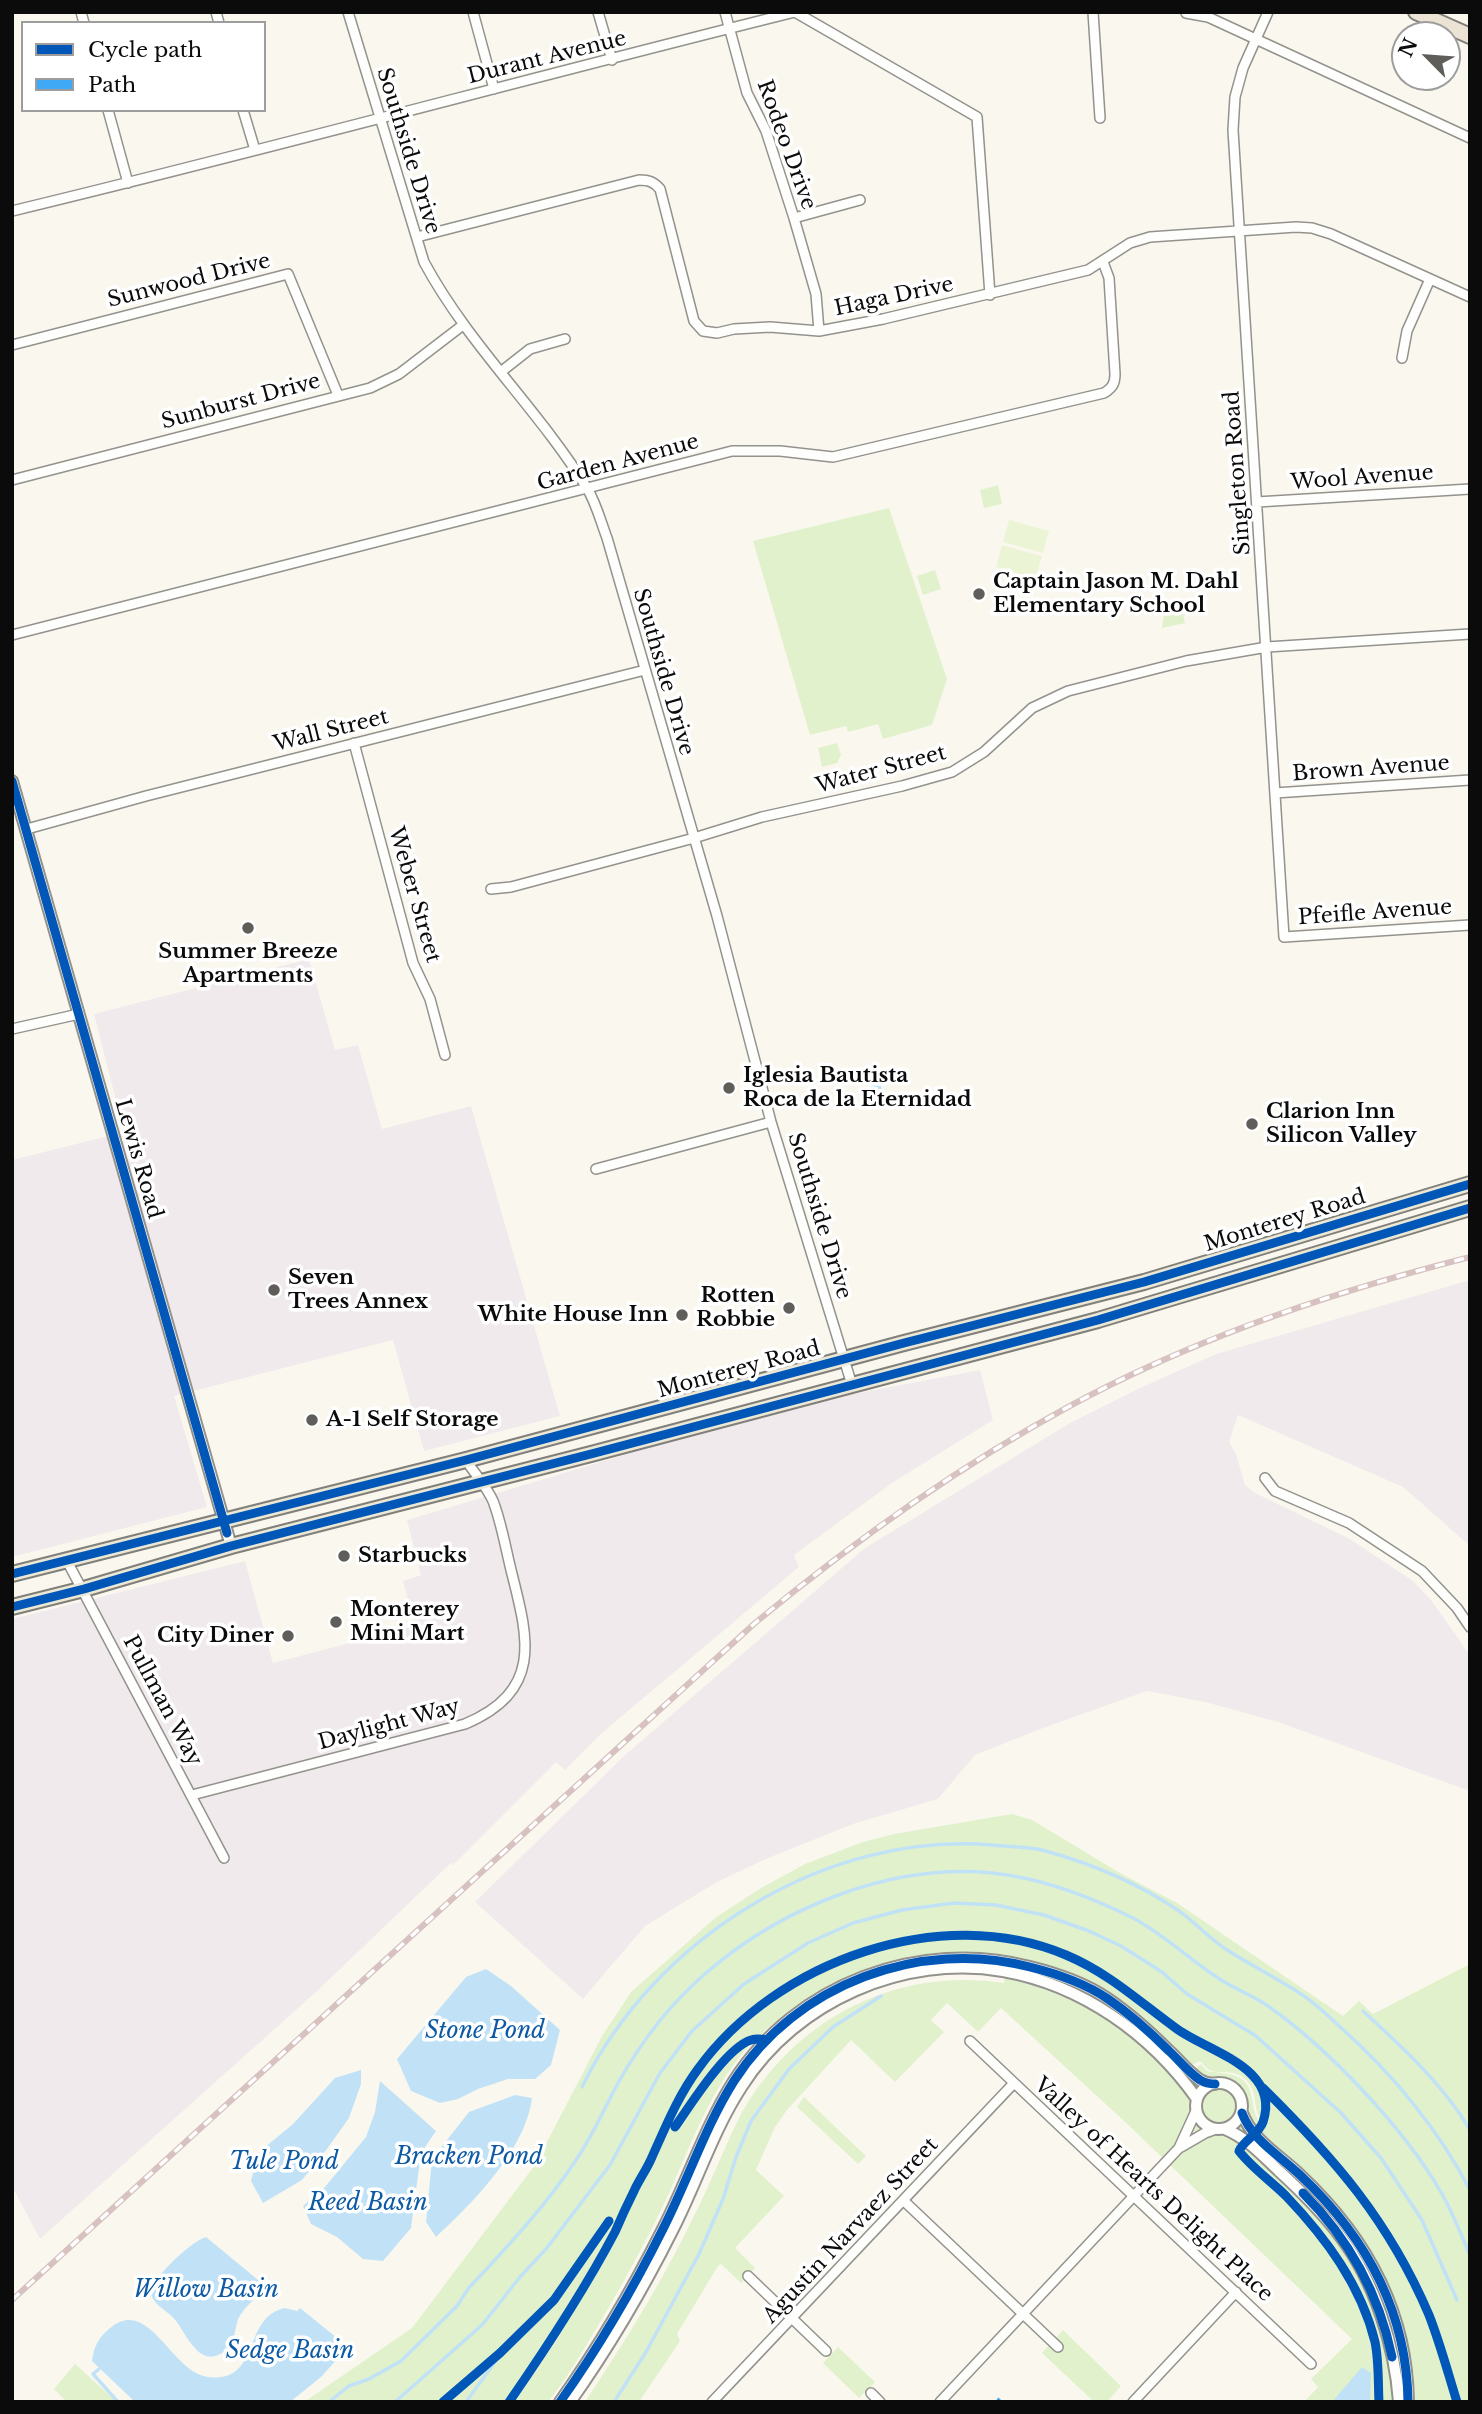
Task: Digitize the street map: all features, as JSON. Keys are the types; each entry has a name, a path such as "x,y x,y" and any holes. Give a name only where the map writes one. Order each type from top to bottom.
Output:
{"highway":[{"path":"1416,12 1470,36"}],"main road":[{"name":"Monterey Road","path":"12,1574 466,1460 1186,1269 1470,1184"},
{"name":"Monterey Road","path":"12,1607 231,1546 1098,1320 1470,1208"},
{"path":"1186,1269 1193,1292"}],"street":[{"name":"Southside Drive","path":"348,12 424,262 440,293 463,325 502,371 588,489 607,538 694,838 771,1122 852,1385"},
{"path":"473,12 494,89"},
{"path":"598,12 612,60"},
{"name":"Rodeo Drive","path":"725,12 747,93 766,131 794,218 816,294 819,331"},
{"name":"Durant Avenue","path":"12,211 380,120 795,12 977,117 990,295"},
{"path":"1094,12 1100,118"},
{"name":"Singleton Road","path":"1268,12 1243,68 1235,97 1233,130 1283,937"},
{"path":"1186,13 1208,18 1470,138"},
{"path":"109,112 128,183"},
{"path":"244,112 255,150"},
{"name":"Haga Drive","path":"417,237 647,180 660,189 694,321 703,331 717,333 770,327 819,331 883,319 1088,270 1130,243 1150,237 1239,230 1312,228 1331,234 1470,297"},
{"path":"794,218 860,200"},
{"name":"Garden Avenue","path":"12,635 732,451 780,451 833,457 1104,393 1111,389 1115,374 1109,278 1103,262"},
{"name":"Sunwood Drive","path":"12,345 288,274 338,396"},
{"path":"1402,358 1407,331 1430,279"},
{"name":"Sunburst Drive","path":"12,480 370,388 399,374 463,325"},
{"path":"502,371 530,349 565,339"},
{"name":"Wool Avenue","path":"1257,502 1470,489"},
{"name":"Water Street","path":"491,889 511,887 762,817 952,772 984,752 1032,708 1068,691 1186,661 1267,647 1470,634"},
{"name":"Wall Street","path":"27,830 76,814 645,670"},
{"name":"Weber Street","path":"354,743 413,964 430,999 445,1055"},
{"name":"Brown Avenue","path":"1275,793 1470,780"},
{"name":"Lewis Road","path":"12,781 231,1546"},
{"name":"Pfeifle Avenue","path":"1283,937 1470,925"},
{"path":"12,1029 79,1014"},
{"path":"596,1169 771,1122"},
{"name":"Daylight Way","path":"192,1795 465,1724 485,1716 502,1702 515,1685 524,1665 527,1644 492,1500 466,1460"},
{"path":"1265,1478 1275,1491 1349,1523 1422,1571 1457,1608 1470,1627"},
{"name":"Pullman Way","path":"67,1561 224,1858"},
{"path":"560,2402 647,2261 720,2105 740,2072 785,2023 810,2003 852,1981 909,1963 950,1958 1007,1961 1068,1978 1107,1998 1138,2022 1191,2073 1204,2082 1227,2085 1237,2091 1243,2103 1242,2113 1236,2123 1205,2133 1180,2148 940,2402"},
{"path":"570,2402 613,2337 662,2250 726,2113 743,2084 765,2056 788,2033 845,1995 895,1976 943,1968 996,1970 1032,1978 1080,1996 1119,2020 1167,2063 1197,2105 1204,2124 1243,2138 1316,2206 1342,2239 1372,2293 1390,2347 1399,2402"},
{"name":"Valley of Hearts Delight Place","path":"970,2041 1311,2364"},
{"name":"Agustin Narvaez Street","path":"712,2402 1014,2083"},
{"path":"1180,2148 1204,2089 1215,2084"},
{"path":"1242,2113 1254,2134 1329,2203 1363,2247 1395,2318 1402,2349 1408,2402"},
{"path":"904,2201 1058,2347"},
{"path":"748,2276 826,2351"},
{"path":"1133,2402 1236,2292"},
{"path":"871,2393 880,2402"}],"shaded area":[{"path":"309,959 335,1050 358,1045 382,1129 471,1106 560,1416 424,1451 393,1340 174,1396 207,1507 12,1557 12,1160 124,1132 94,1014"},
{"path":"1470,1280 1470,1546 1403,1487 1238,1415 1229,1442 1236,1454 1245,1485 1255,1493 1350,1539 1413,1581 1431,1600 1470,1655 1470,1791 1278,1722 1205,1702 1147,1691 975,1755 938,1799 853,1824 717,1882 645,1926 583,1999 475,1902 624,1756 865,1548 1070,1423 1216,1354"},
{"path":"980,1370 993,1420 892,1483 794,1555 799,1567 602,1733 565,1770 556,1762 453,1865 451,1863 316,1992 40,2239 12,2186 12,1619 245,1561 273,1663 415,1626 403,1581 421,1575 407,1520 784,1407"}],"green space":[{"path":"998,485 1002,504 984,508 980,490"},
{"path":"889,508 947,679 932,725 883,739 878,724 848,732 846,726 810,735 753,541"},
{"path":"1009,520 1049,531 1043,553 1003,542"},
{"path":"1002,545 1042,556 1035,579 996,567"},
{"path":"935,570 941,589 923,595 917,576"},
{"path":"1182,609 1185,623 1162,628 1164,613"},
{"path":"837,743 841,755 837,763 822,767 818,748"},
{"path":"1012,1814 1032,1820 1120,1873 1177,1903 1343,2016 1359,2001 1373,2014 1470,1964 1470,2402 1415,2402 1409,2347 1392,2294 1380,2268 1366,2244 1333,2200 1262,2132 1266,2125 1258,2114 1253,2091 1246,2080 1236,2074 1212,2071 1200,2061 1192,2065 1130,2008 1107,1993 1067,1974 1027,1961 986,1954 945,1953 904,1959 864,1970 825,1988 781,2017 743,2052 709,2106 662,2209 625,2279 595,2331 548,2402 304,2402 412,2328 535,2165 602,2036 631,1992 715,1918 805,1864 863,1842 894,1834"},
{"path":"1005,1978 1054,1993 1099,2015 1134,2040 1180,2082 1201,2064 1207,2071 1232,2075 1248,2085 1255,2112 1262,2124 1247,2141 1316,2206 1372,2293 1399,2402 1304,2402 1318,2387 1311,2379 1352,2339 1123,2120 1001,2008 978,2032 947,2003 931,2020 944,2032 895,2082 851,2040 787,2110 775,2127 756,2170 784,2196 735,2248 755,2268 741,2283 721,2264 718,2266 677,2334 680,2341 639,2402 585,2402 672,2259 747,2104 770,2073 796,2045 825,2022 857,2004 891,1991 928,1983 965,1980 1004,1983"},
{"path":"804,2097 866,2156 858,2164 797,2107"},
{"path":"1063,2330 1121,2386 1107,2402 1094,2402 1042,2353"},
{"path":"838,2347 875,2382 859,2398 823,2363"},
{"path":"75,2364 117,2402 67,2402 54,2389"}],"water":[{"path":"878,1076 884,1097 875,1099 869,1078"},
{"name":"Stone Pond","path":"486,1969 511,1986 560,2030 551,2065 535,2079 508,2079 458,2099 440,2103 411,2091 397,2059 466,1977"},
{"name":"Tule Pond","path":"361,2070 361,2084 349,2118 327,2149 302,2180 263,2203 251,2181 258,2153 293,2124 335,2078"},
{"name":"Reed Basin","path":"380,2081 436,2131 421,2153 411,2228 383,2261 363,2259 337,2237 311,2224 303,2206 325,2187 366,2137 375,2112"},
{"name":"Bracken Pond","path":"515,2095 532,2098 520,2137 481,2192 436,2237 426,2222 432,2159 469,2112"},
{"name":"Willow Basin","path":"206,2237 263,2284 238,2319 230,2345 223,2352 211,2357 193,2346 176,2321 155,2302 151,2294 157,2280 173,2261"},
{"name":"Sedge Basin","path":"285,2308 297,2311 300,2308 337,2338 339,2357 321,2377 290,2402 135,2402 92,2361 97,2343 105,2332 123,2321 136,2321 160,2338 195,2372 208,2377 225,2376 237,2370 244,2361 262,2324 271,2314"},
{"path":"1362,2367 1371,2373 1370,2402 1332,2402"}],"waterway":[{"path":"582,2087 613,2034 653,1985 699,1942 751,1905 808,1876 868,1856 929,1845 1030,1848 1096,1868 1147,1891 1179,1911 1227,1950 1313,2002 1358,2043 1412,2101 1443,2144 1470,2190"},
{"path":"329,2402 349,2386 369,2379 401,2361 457,2306 468,2289 525,2227 564,2177 588,2141 637,2053 669,2010 706,1973 736,1949 803,1910 877,1883 915,1875 954,1872 1010,1875 1082,1895 1144,1924 1205,1969 1268,2006 1316,2044 1387,2117 1442,2194 1470,2255"},
{"path":"395,2402 482,2325 546,2249 610,2165 660,2073 692,2031 744,1984 808,1943 853,1923 902,1910 954,1903 996,1905 1044,1915 1089,1931 1121,1946 1162,1972 1187,1994 1256,2036 1341,2113 1381,2158 1422,2220 1457,2300"},
{"path":"614,2402 646,2352 699,2254 723,2199 751,2121 789,2069 833,2027 881,1996"},
{"path":"1363,2011 1435,2082 1470,2130"},
{"path":"466,2402 495,2362"},
{"path":"99,2369 93,2374 118,2402"}],"railway":[{"path":"12,2300 755,1623 868,1535 1026,1430 1165,1359 1214,1338 1315,1302 1470,1257"}],"cycle path":[{"path":"12,781 227,1533"},
{"path":"12,1574 466,1460 1144,1282 1470,1184"},
{"path":"12,1607 231,1546 1098,1320 1470,1208"},
{"path":"509,2402 565,2318 603,2254 684,2090 698,2069 731,2031 771,1998 816,1971 864,1952 915,1939 967,1935 1017,1940 1082,1962 1111,1979 1177,2029 1223,2054 1252,2075 1262,2088 1266,2103 1263,2122 1239,2151 1301,2212 1328,2246 1351,2282 1361,2301 1375,2342 1379,2402"},
{"path":"560,2402 602,2339 640,2274 714,2117 734,2081 760,2047 791,2018 826,1995 864,1977 904,1965 946,1959 988,1960 1030,1967 1071,1980 1099,1993 1140,2024 1196,2077 1205,2083 1215,2084"},
{"path":"675,2127 731,2054 751,2040 767,2040"},
{"path":"1263,2088 1337,2166 1396,2250 1429,2315 1457,2402"},
{"path":"1242,2113 1259,2139 1323,2198 1362,2249 1391,2306 1406,2368 1408,2402"},
{"path":"1303,2193 1334,2229 1360,2268 1379,2311 1392,2357"},
{"path":"443,2402 500,2353 554,2300 609,2221"}],"place":[{"name":"Captain Jason M. Dahl Elementary School","path":"979,594"},
{"name":"Summer Breeze Apartments","path":"248,928"},
{"name":"Iglesia Bautista Roca de la Eternidad","path":"729,1088"},
{"name":"Clarion Inn Silicon Valley","path":"1252,1124"},
{"name":"Seven Trees Annex","path":"274,1290"},
{"name":"Rotten Robbie","path":"789,1308"},
{"name":"White House Inn","path":"682,1315"},
{"name":"A-1 Self Storage","path":"312,1420"},
{"name":"Starbucks","path":"344,1556"},
{"name":"Monterey Mini Mart","path":"336,1622"},
{"name":"City Diner","path":"288,1636"}]}
